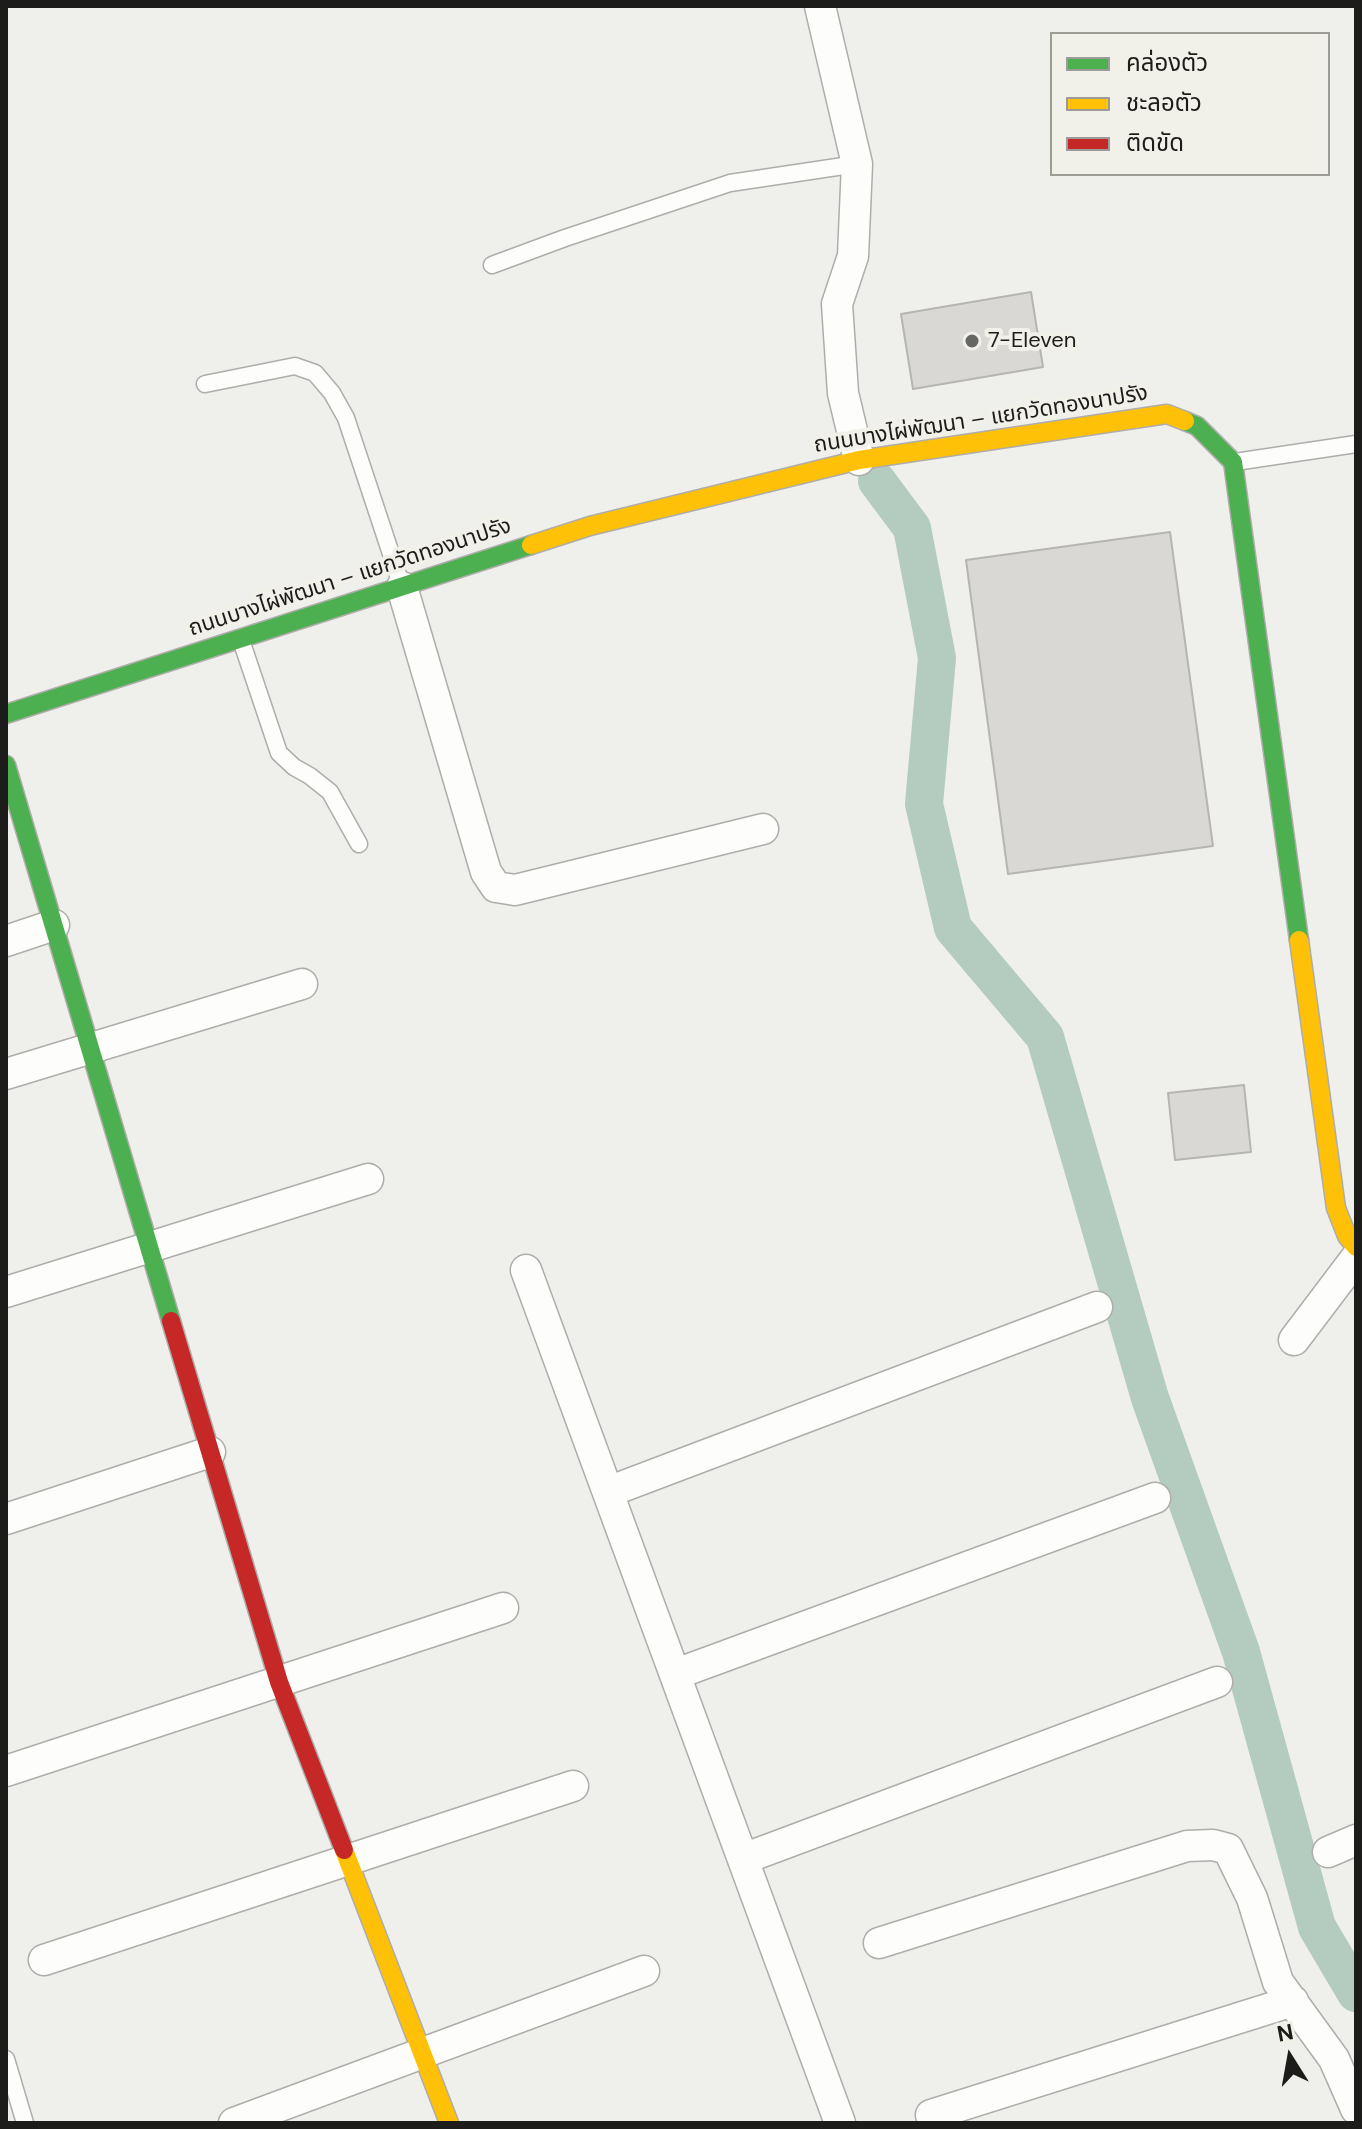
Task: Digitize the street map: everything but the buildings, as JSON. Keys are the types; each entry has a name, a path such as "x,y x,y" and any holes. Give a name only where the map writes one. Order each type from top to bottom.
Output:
{"street":[{"path":"823,17 857,164 853,256 837,304 843,393 859,460"},
{"name":"ถนนบางไผ่พัฒนา – แยกวัดทองนาปรัง","path":"6,714 590,526 859,460 1167,414 1197,426 1233,462"},
{"path":"1233,462 1336,1208 1347,1236 1356,1247"},
{"path":"402,587 486,872 496,887 515,890 763,829"},
{"path":"6,765 279,1682 449,2123"},
{"path":"6,941 54,925"},
{"path":"6,1074 302,984"},
{"path":"6,1292 368,1179"},
{"path":"1294,1340 1356,1258"},
{"path":"526,1270 840,2123"},
{"path":"608,1492 1097,1307"},
{"path":"6,1519 210,1452"},
{"path":"676,1674 1155,1498"},
{"path":"6,1771 503,1608"},
{"path":"743,1859 1217,1682"},
{"path":"44,1960 573,1786"},
{"path":"1328,1852 1356,1840"},
{"path":"879,1943 1187,1846 1213,1845 1228,1849 1252,1898 1278,1982 1334,2059 1356,2109"},
{"path":"234,2123 644,1971"},
{"path":"931,2115 1293,2001"}],"lane":[{"path":"492,265 730,183 857,164"},
{"path":"205,384 295,366 315,373 332,393 346,418 402,587"},
{"path":"1233,462 1356,444"},
{"path":"241,639 279,753 330,792 359,844"},
{"path":"6,2059 25,2123"}],"waterway":[{"path":"877,481 912,528 937,658 924,804 953,928 1045,1037 1150,1398 1241,1652 1317,1927 1356,1993"}],"traffic: fast":[{"path":"1185,421 1197,426 1233,462 1299,940"},
{"path":"6,714 531,545"},
{"path":"6,765 171,1321"}],"traffic: slow":[{"path":"531,545 590,526 859,460 1167,414 1185,421"},
{"path":"1299,940 1336,1208 1347,1236 1356,1247"},
{"path":"344,1850 449,2123"}],"traffic: jam":[{"path":"171,1321 279,1682 344,1850"}],"place":[{"name":"7-Eleven","path":"972,341"}]}
